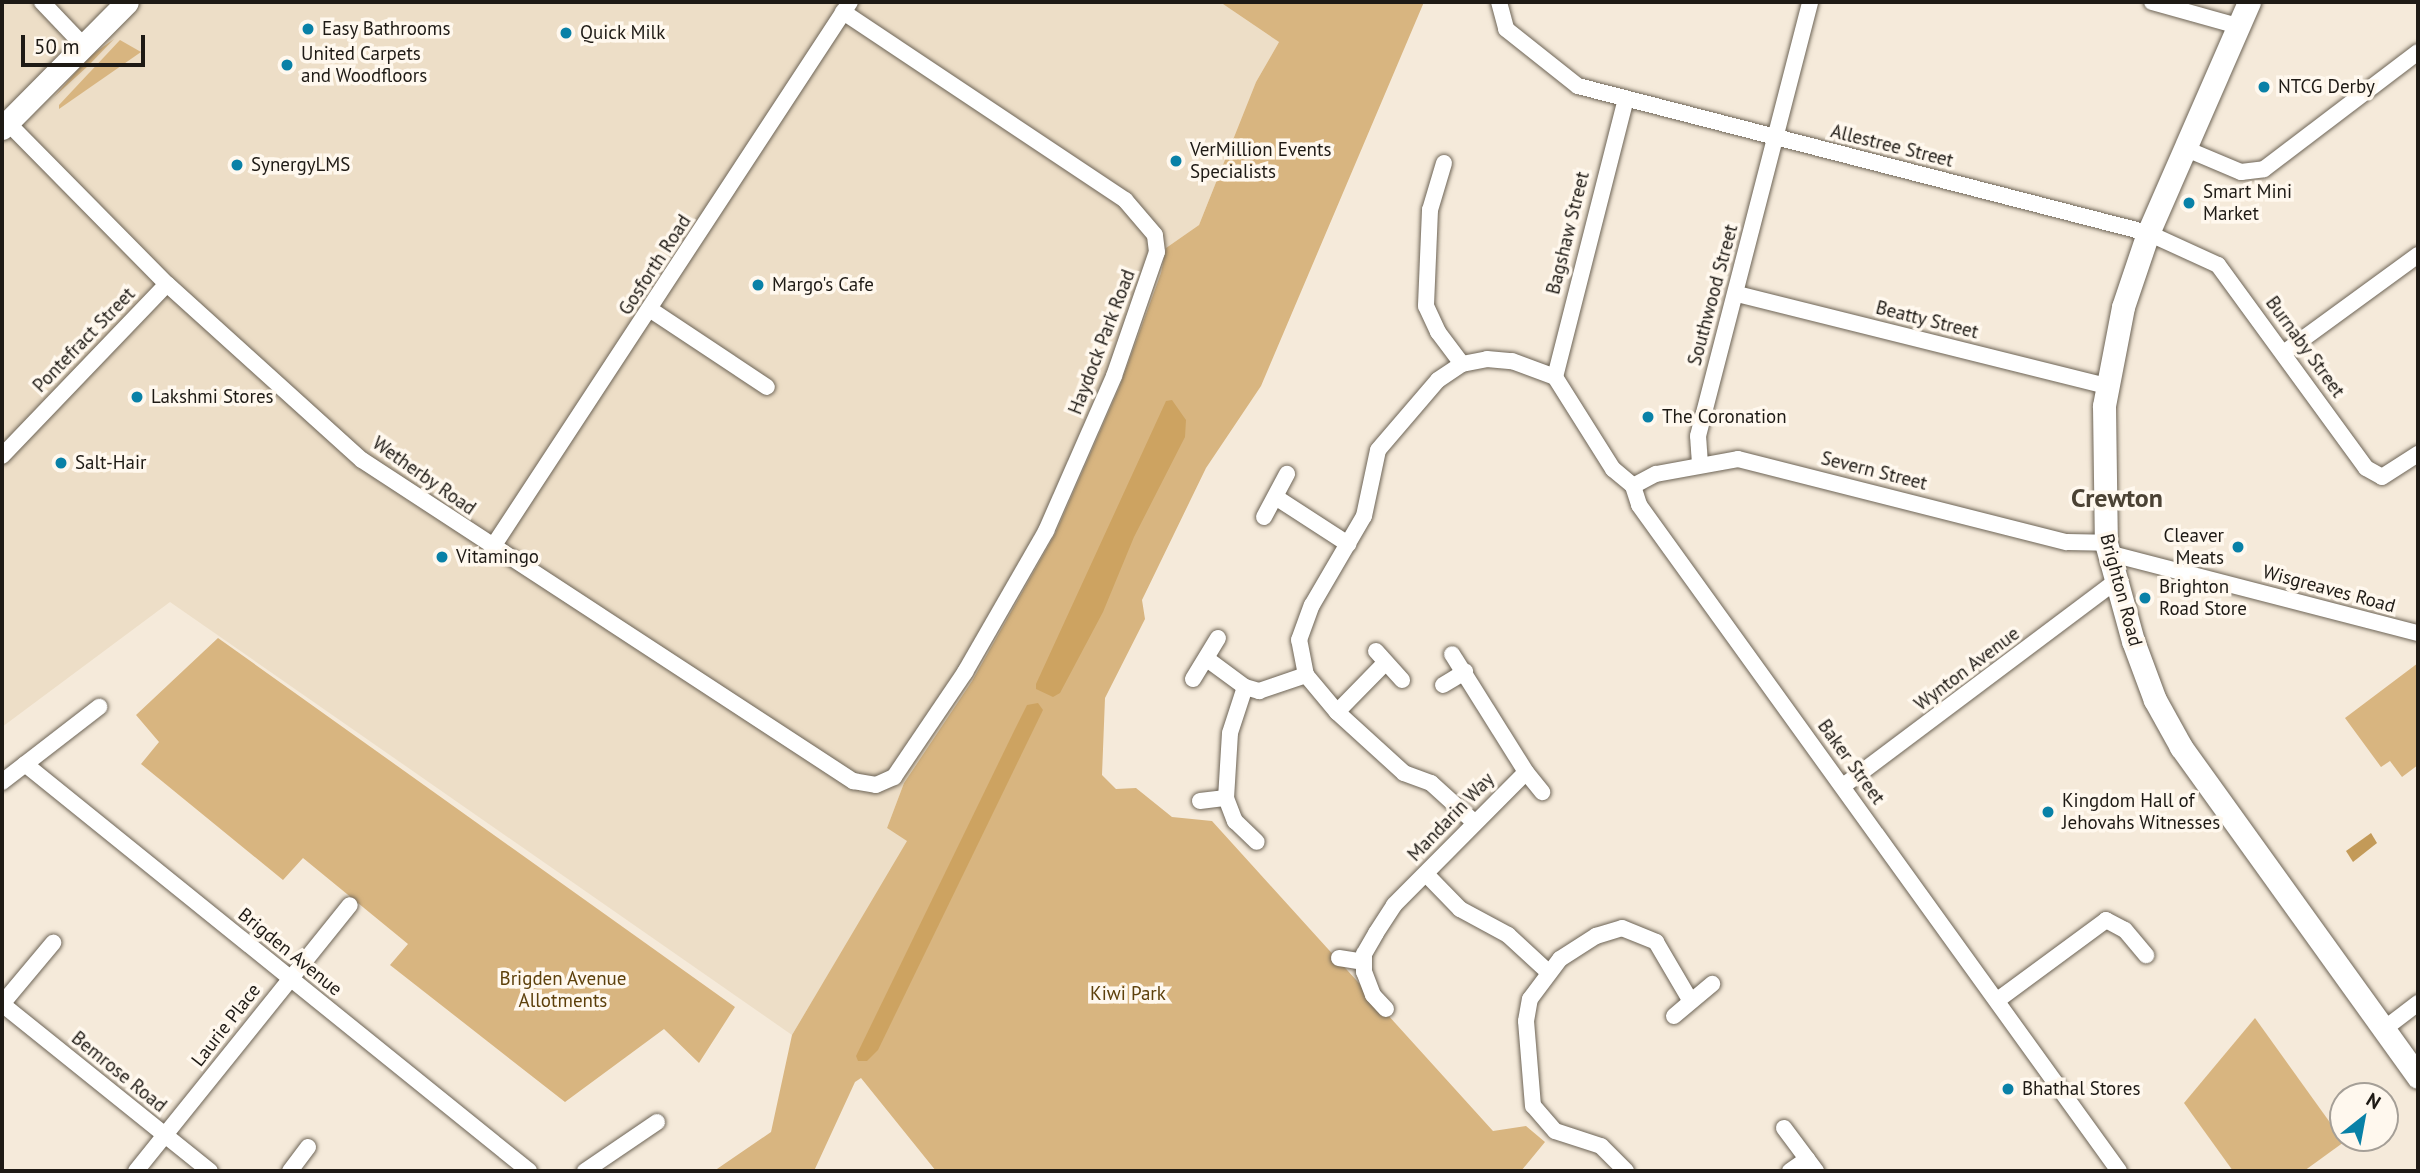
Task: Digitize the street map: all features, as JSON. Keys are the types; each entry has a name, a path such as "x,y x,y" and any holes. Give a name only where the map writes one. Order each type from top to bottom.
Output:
{"street":[{"path":"42,2 83,45"},
{"path":"4,125 127,2"},
{"name":"Allestree Street","path":"1499,2 1506,29 1533,54 1578,86 2148,233"},
{"name":"Southwood Street","path":"1700,464 1698,436 1737,294 1810,2"},
{"path":"2152,2 2238,26"},
{"name":"Brighton Road","path":"2249,2 2148,233 2123,307 2107,386 2102,463 2107,548 2115,583 2155,700 2181,747 2418,1077"},
{"name":"Gosforth Road","path":"492,548 651,310 846,7"},
{"name":"Haydock Park Road","path":"846,7 1125,200 1155,235 1157,253 1114,376 1046,531 944,703 894,777 876,785"},
{"path":"2184,148 2241,172 2264,169 2418,52"},
{"name":"Bagshaw Street","path":"1555,377 1626,99"},
{"name":"Wetherby Road","path":"4,125 167,284 362,460 492,548 853,781 876,785"},
{"path":"1444,163 1430,210 1426,306 1438,332 1462,364"},
{"name":"Burnaby Street","path":"2148,233 2218,265 2374,475 2392,473 2418,454"},
{"path":"2285,352 2418,255"},
{"name":"Pontefract Street","path":"2,456 167,284"},
{"name":"Beatty Street","path":"1737,294 2107,386"},
{"path":"651,310 767,387"},
{"path":"1474,822 1431,783 1404,773 1337,712 1306,675 1300,657 1301,630 1364,516 1377,450 1438,380 1462,364 1501,359 1555,377"},
{"name":"Baker Street","path":"1555,377 1612,469 1633,486 1639,505 1998,999 2119,1171"},
{"name":"Severn Street","path":"1633,486 1700,464 1738,458 2067,542 2107,548"},
{"path":"1264,517 1277,498 1287,474"},
{"path":"1277,498 1348,544"},
{"name":"Wisgreaves Road","path":"2107,548 2418,633"},
{"name":"Wynton Avenue","path":"1843,786 2115,583"},
{"path":"1193,679 1218,638"},
{"path":"1451,654 1465,672 1526,772 1542,792"},
{"path":"1337,712 1380,657 1402,680"},
{"path":"1207,659 1245,687 1273,689 1306,675"},
{"path":"1443,685 1465,672"},
{"path":"1245,687 1230,733 1226,798 1234,821 1257,842"},
{"path":"2,782 99,707"},
{"name":"Brigden Avenue","path":"26,764 529,1171"},
{"name":"Mandarin Way","path":"1363,962 1394,905 1526,772"},
{"path":"1200,801 1226,798"},
{"path":"1426,874 1460,909 1508,936 1547,971"},
{"name":"Laurie Place","path":"136,1171 349,905"},
{"path":"1998,999 2106,920 2125,930 2146,955"},
{"path":"1626,1171 1601,1146 1555,1131 1530,1097 1527,1011 1547,971 1596,936 1629,929 1647,935 1664,950 1690,1000"},
{"name":"Bemrose Road","path":"54,950 2,1004 210,1171"},
{"path":"1339,958 1363,962 1373,995 1387,1009"},
{"path":"1674,1016 1712,984"},
{"path":"2384,1029 2418,1003"},
{"path":"585,1171 657,1122"},
{"path":"1784,1128 1811,1165 1790,1171"},
{"path":"290,1171 308,1147"}],"shaded area":[{"path":"2,2 1220,2 1279,42 1256,82 1199,225 1166,248 1161,273 1119,388 1055,534 972,681 904,783 887,828 908,841 792,1035 170,602 2,727"},
{"path":"1172,400 1186,420 1185,437 1134,537 1103,612 1060,693 1053,697 1036,689 1036,684 1166,401"},
{"path":"1038,703 1043,710 878,1050 867,1061 858,1061 856,1056 1027,705"},
{"path":"2371,833 2377,843 2353,862 2346,851"}],"green space":[{"name":"Kiwi Park","path":"1220,2 1424,2 1261,386 1206,468 1142,600 1145,619 1105,698 1102,775 1116,789 1136,788 1172,817 1212,821 1493,1131 1526,1126 1545,1142 1521,1171 936,1171 861,1078 855,1082 814,1171 714,1171 771,1132 792,1035 907,841 887,828 904,783 972,681 1055,534 1119,388 1161,273 1166,248 1199,225 1256,82 1279,42"},
{"path":"114,39 88,66 54,97 89,57"},
{"path":"120,40 141,52 59,109 59,105"},
{"name":"Brigden Avenue Allotments","path":"218,638 735,1007 699,1063 664,1029 565,1102 390,965 408,944 303,858 283,880 141,764 159,742 136,715"},
{"path":"2418,663 2418,765 2402,777 2390,761 2381,767 2345,718"},
{"path":"2255,1018 2329,1121 2330,1152 2304,1171 2233,1171 2184,1103"}],"place":[{"name":"Easy Bathrooms","path":"308,29"},
{"name":"Quick Milk","path":"566,33"},
{"name":"United Carpets and Woodfloors","path":"287,65"},
{"name":"NTCG Derby","path":"2264,87"},
{"name":"VerMillion Events Specialists","path":"1176,161"},
{"name":"SynergyLMS","path":"237,165"},
{"name":"Smart Mini Market","path":"2189,203"},
{"name":"Margo's Cafe","path":"758,285"},
{"name":"Lakshmi Stores","path":"137,397"},
{"name":"The Coronation","path":"1648,417"},
{"name":"Salt-Hair","path":"61,463"},
{"name":"Cleaver Meats","path":"2238,547"},
{"name":"Vitamingo","path":"442,557"},
{"name":"Brighton Road Store","path":"2145,598"},
{"name":"Kingdom Hall of Jehovahs Witnesses","path":"2048,812"},
{"name":"Bhathal Stores","path":"2008,1089"}],"district":[{"name":"Crewton","path":"2117,498"}]}
